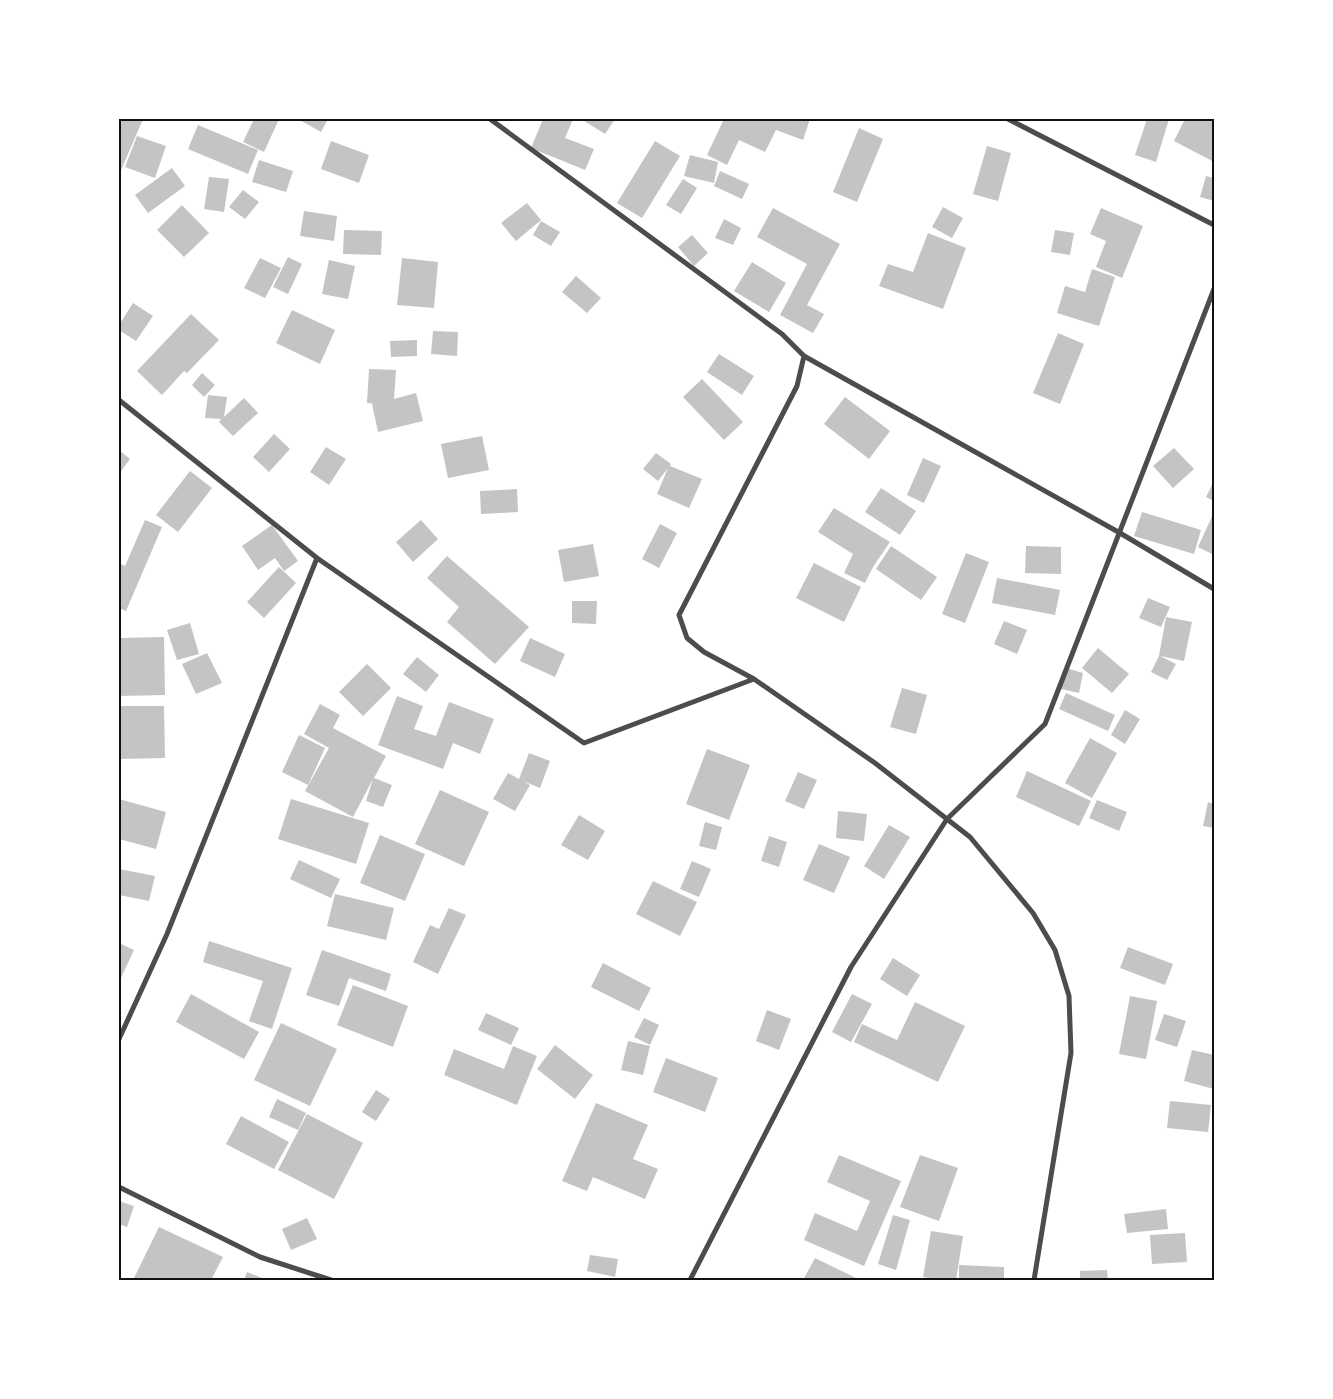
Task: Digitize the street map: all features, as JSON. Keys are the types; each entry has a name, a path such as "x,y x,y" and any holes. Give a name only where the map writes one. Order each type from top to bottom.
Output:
{"street":[{"path":"490,119 782,334 804,356 1120,533 1214,589"},
{"path":"1008,119 1214,225"},
{"path":"690,1280 851,967 947,819 1045,724 1214,289"},
{"path":"804,356 797,386 679,615 687,638 704,652 754,679 875,763 970,837 1033,913 1055,950 1069,996 1070,1054 1034,1280"},
{"path":"119,400 317,558 584,743 754,679"},
{"path":"119,1039 167,934 317,558"},
{"path":"119,1187 260,1257 331,1280"}],"building":[{"path":"119,119 143,119 119,175"},
{"path":"254,119 279,119 264,152 243,142"},
{"path":"298,119 328,119 321,132"},
{"path":"543,119 573,119 565,138 594,149 585,170 531,148"},
{"path":"581,119 615,119 605,134"},
{"path":"724,119 810,119 803,140 776,130 765,152 739,140 727,165 707,155"},
{"path":"1147,119 1169,119 1156,162 1135,155"},
{"path":"1185,119 1210,119 1214,121 1214,162 1174,141"},
{"path":"198,125 258,150 248,174 188,149"},
{"path":"859,128 883,139 857,202 833,192"},
{"path":"137,136 166,146 155,178 125,167"},
{"path":"331,141 369,155 359,183 321,169"},
{"path":"655,141 680,156 642,218 617,203"},
{"path":"987,146 1011,153 998,201 973,194"},
{"path":"690,155 718,162 714,183 684,176"},
{"path":"259,160 293,171 286,192 252,182"},
{"path":"172,168 185,186 148,213 135,195"},
{"path":"720,171 749,184 742,199 714,186"},
{"path":"1206,176 1214,178 1214,201 1200,197"},
{"path":"209,177 229,179 224,212 204,209"},
{"path":"683,179 697,188 681,214 666,205"},
{"path":"243,190 259,202 245,219 229,207"},
{"path":"527,203 541,220 516,241 501,223"},
{"path":"182,205 209,233 184,257 157,230"},
{"path":"943,207 963,218 952,238 932,227"},
{"path":"773,208 840,244 807,305 824,314 813,333 780,315 807,264 757,237"},
{"path":"1101,208 1143,226 1122,278 1096,267 1106,241 1090,234"},
{"path":"304,211 337,216 334,241 300,236"},
{"path":"724,219 741,228 733,245 715,238"},
{"path":"541,221 560,232 551,246 533,235"},
{"path":"344,230 382,231 381,255 343,254"},
{"path":"1055,230 1074,233 1070,255 1051,252"},
{"path":"928,233 966,248 943,309 879,286 888,264 913,272"},
{"path":"692,235 708,253 694,266 678,247"},
{"path":"288,257 302,264 288,294 273,287"},
{"path":"260,258 281,268 265,298 244,288"},
{"path":"402,258 438,262 434,308 397,305"},
{"path":"329,260 355,266 348,299 322,294"},
{"path":"752,262 786,283 769,312 734,291"},
{"path":"1092,269 1115,277 1099,326 1057,313 1065,286 1085,292"},
{"path":"576,276 601,298 587,313 562,292"},
{"path":"133,303 153,316 136,341 119,330 119,325"},
{"path":"292,310 335,330 320,364 276,343"},
{"path":"191,314 219,340 187,373 184,371 162,395 137,371"},
{"path":"433,331 458,332 457,356 431,354"},
{"path":"1058,333 1084,344 1060,404 1033,393"},
{"path":"417,340 417,356 391,357 390,341"},
{"path":"719,354 754,376 742,395 707,372"},
{"path":"369,369 396,370 394,399 416,393 423,421 378,432 372,404 375,404 367,403"},
{"path":"202,373 215,385 204,397 192,385"},
{"path":"702,379 743,422 724,440 683,397"},
{"path":"208,395 227,397 224,417 244,398 258,413 233,436 219,422 221,419 205,418"},
{"path":"845,397 890,431 869,459 824,424"},
{"path":"274,434 290,449 269,472 253,457"},
{"path":"482,436 489,470 448,478 441,444"},
{"path":"326,447 346,459 329,485 310,472"},
{"path":"1174,448 1194,469 1173,488 1153,466"},
{"path":"119,450 130,459 119,474"},
{"path":"656,453 671,464 670,466 702,479 689,508 657,494 668,468 658,481 643,469"},
{"path":"923,458 941,466 924,503 907,495"},
{"path":"190,471 212,488 178,532 156,515"},
{"path":"1214,481 1214,501 1206,497"},
{"path":"881,488 916,511 900,535 865,512"},
{"path":"517,489 518,512 481,514 480,491"},
{"path":"834,508 890,542 865,583 844,573 853,554 818,532"},
{"path":"1142,512 1201,530 1194,554 1134,536"},
{"path":"1214,512 1214,555 1198,547"},
{"path":"145,520 162,527 126,611 119,608 119,563 125,566"},
{"path":"421,520 438,539 413,562 396,542"},
{"path":"660,524 677,533 659,568 642,559"},
{"path":"272,525 298,561 284,571 275,558 258,570 242,546"},
{"path":"593,544 599,576 564,582 558,550"},
{"path":"891,546 937,577 921,600 876,569"},
{"path":"1026,546 1061,547 1061,574 1025,573"},
{"path":"966,553 989,562 965,623 942,614"},
{"path":"447,556 529,627 495,664 447,622 459,607 427,578"},
{"path":"814,563 861,587 844,622 796,598"},
{"path":"279,567 296,583 264,618 247,602"},
{"path":"997,578 1060,590 1055,615 992,603"},
{"path":"1148,598 1170,607 1161,627 1139,618"},
{"path":"572,601 597,601 596,624 572,623"},
{"path":"1166,617 1192,622 1184,661 1160,656 1176,664 1167,680 1151,672 1159,656"},
{"path":"1004,621 1027,630 1017,654 994,644"},
{"path":"190,623 199,654 177,660 167,630"},
{"path":"164,637 165,695 119,696 119,638"},
{"path":"530,638 565,654 555,677 520,661"},
{"path":"1098,648 1129,674 1112,693 1082,668"},
{"path":"207,653 222,683 196,694 182,664"},
{"path":"417,657 439,675 426,692 403,674"},
{"path":"367,664 391,688 363,716 339,692"},
{"path":"1066,668 1083,673 1079,693 1061,689"},
{"path":"902,688 927,695 916,734 890,727"},
{"path":"1066,693 1115,715 1108,731 1059,709"},
{"path":"397,696 423,706 414,729 436,736 449,702 494,719 480,754 453,743 443,769 378,745"},
{"path":"320,704 340,715 333,728 386,756 374,778 392,785 383,807 366,801 373,779 353,817 305,791 329,748 304,734"},
{"path":"119,706 164,706 165,758 119,759"},
{"path":"1125,710 1140,719 1125,744 1111,735"},
{"path":"299,735 325,748 308,785 282,772"},
{"path":"1090,738 1117,753 1092,798 1065,783"},
{"path":"707,749 750,765 729,820 686,804"},
{"path":"529,753 550,761 540,788 523,781 530,785 515,811 493,799 508,773 519,779"},
{"path":"1027,771 1091,801 1079,826 1016,797"},
{"path":"798,772 817,780 804,809 785,801"},
{"path":"440,790 489,812 464,866 415,844"},
{"path":"119,799 166,812 156,849 119,839"},
{"path":"291,799 369,823 356,864 278,839"},
{"path":"1097,800 1127,812 1119,831 1089,818"},
{"path":"1208,802 1214,804 1214,828 1203,826"},
{"path":"838,811 867,814 864,841 836,838"},
{"path":"579,815 605,831 588,860 561,845"},
{"path":"705,822 722,827 716,850 699,846"},
{"path":"889,825 910,837 884,879 864,866"},
{"path":"380,835 425,854 405,901 360,883"},
{"path":"769,836 787,842 779,867 761,861"},
{"path":"819,844 850,857 834,893 803,880"},
{"path":"299,860 340,879 331,898 290,879"},
{"path":"692,861 711,869 699,897 680,889"},
{"path":"119,869 155,876 149,901 119,895"},
{"path":"653,881 697,902 680,936 636,914"},
{"path":"335,894 394,908 386,940 327,926"},
{"path":"449,908 466,915 438,974 413,962 430,925 439,929"},
{"path":"209,941 292,968 272,1029 249,1021 263,981 203,962"},
{"path":"119,943 134,950 119,982"},
{"path":"1128,947 1173,964 1165,985 1120,968"},
{"path":"322,950 391,974 386,991 349,978 339,1006 306,995"},
{"path":"893,958 920,975 907,996 880,979"},
{"path":"603,963 651,988 639,1011 591,987"},
{"path":"353,985 408,1006 393,1047 337,1025"},
{"path":"191,994 259,1032 244,1059 176,1022"},
{"path":"852,994 872,1004 851,1042 832,1032"},
{"path":"1130,996 1157,1001 1146,1059 1119,1054"},
{"path":"915,1002 965,1026 938,1082 854,1042 862,1024 897,1040"},
{"path":"767,1010 791,1019 779,1050 756,1041"},
{"path":"486,1013 519,1028 511,1045 478,1030"},
{"path":"1164,1014 1186,1021 1177,1047 1155,1040"},
{"path":"644,1018 659,1025 650,1045 634,1037"},
{"path":"281,1023 337,1049 310,1106 254,1080"},
{"path":"628,1041 650,1046 643,1075 621,1070"},
{"path":"555,1045 593,1075 575,1099 537,1069"},
{"path":"513,1046 537,1056 517,1105 444,1075 454,1049 504,1069"},
{"path":"1192,1050 1214,1055 1214,1089 1184,1081"},
{"path":"666,1058 718,1078 705,1112 653,1092"},
{"path":"376,1090 390,1099 376,1121 362,1112"},
{"path":"277,1099 306,1113 298,1130 269,1117"},
{"path":"1170,1101 1211,1105 1208,1132 1167,1128"},
{"path":"596,1103 648,1125 633,1159 658,1169 645,1199 593,1177 587,1191 562,1181"},
{"path":"307,1114 363,1143 334,1199 278,1170"},
{"path":"241,1116 289,1142 274,1169 226,1144"},
{"path":"839,1155 901,1181 864,1266 804,1240 815,1213 857,1231 870,1201 827,1182"},
{"path":"920,1155 958,1168 939,1221 900,1207"},
{"path":"119,1201 134,1206 127,1227 119,1224"},
{"path":"1166,1209 1168,1229 1127,1233 1124,1214"},
{"path":"893,1215 910,1220 896,1270 878,1264"},
{"path":"307,1218 317,1239 291,1250 282,1229"},
{"path":"159,1227 223,1257 211,1280 133,1280"},
{"path":"931,1231 963,1236 956,1280 923,1277"},
{"path":"1185,1233 1187,1262 1152,1264 1150,1235"},
{"path":"590,1255 618,1259 615,1277 587,1271"},
{"path":"815,1258 860,1280 803,1280"},
{"path":"959,1265 1004,1267 1004,1280 959,1280"},
{"path":"1107,1270 1108,1280 1080,1280 1080,1271"},
{"path":"247,1272 267,1280 244,1280"}]}
